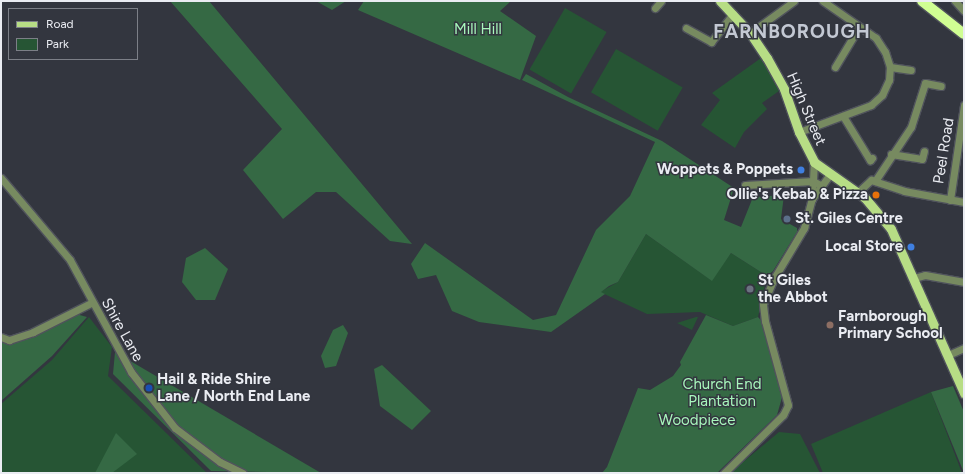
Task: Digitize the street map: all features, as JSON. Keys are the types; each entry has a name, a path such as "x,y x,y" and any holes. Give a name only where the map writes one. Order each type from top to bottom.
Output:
{"highway":[{"path":"922,1 964,34"}],"main road":[{"name":"High Street","path":"720,1 750,33 779,80 799,132 814,162 858,192 875,208 891,229 964,393"}],"street":[{"path":"655,8 661,1"},
{"path":"750,33 794,1"},
{"path":"799,132 871,105 882,95 889,80 890,67 885,52 876,38 822,1"},
{"path":"955,1 964,11"},
{"path":"686,28 711,42 733,14"},
{"path":"835,67 859,27"},
{"path":"890,67 912,70"},
{"path":"875,181 891,154 910,128 925,83 941,86"},
{"name":"Peel Road","path":"950,200 964,105"},
{"path":"843,116 870,160 872,158"},
{"path":"891,154 922,159 924,151"},
{"path":"724,473 783,415 788,405 765,321 763,304 773,280 804,228 812,199 814,162"},
{"path":"812,199 830,174"},
{"name":"Shire Lane","path":"1,178 70,260 91,303 130,372 175,428 220,462 243,473"},
{"path":"744,186 813,181 822,186"},
{"path":"858,192 869,181 875,181 904,191 964,202"},
{"path":"914,278 925,275 964,282"},
{"path":"1,337 9,340 33,332 91,303"},
{"path":"948,355 964,348"}],"green space":[{"path":"170,1 209,1 412,244 390,241 336,192 316,192 283,219 243,170 282,129"},
{"path":"316,1 346,1 332,10"},
{"name":"Mill Hill","path":"364,1 511,1 500,11 536,36 520,80 358,10"},
{"path":"565,8 607,32 571,93 530,69"},
{"path":"616,49 683,88 658,131 591,92"},
{"path":"761,58 779,91 762,103 767,109 744,132 735,148 701,125 720,100 712,93"},
{"path":"526,74 568,97 662,141 734,188 724,220 741,227 753,197 784,195 781,219 797,228 797,232 773,271 767,276 731,253 712,281 646,234 618,282 609,286 601,292 605,294 551,332 479,322 452,311 436,275 418,279 411,264 425,243 533,320 556,315 596,230 630,196 655,142 522,80"},
{"path":"646,234 711,280 731,253 767,276 758,317 733,326 700,312 647,314 600,292 618,282"},
{"path":"205,248 228,269 215,300 196,300 182,282 186,258"},
{"path":"76,314 87,317 52,356 1,401 1,342 7,344 42,333"},
{"name":"Woodpiece","path":"706,315 733,326 758,317 764,324 783,394 777,415 717,473 602,473 607,467 638,388 650,390 673,376 681,365 680,362"},
{"path":"89,317 112,347 108,376 207,473 1,473 1,404 52,360"},
{"path":"698,317 692,330 677,323"},
{"path":"343,325 348,333 336,366 325,368 321,356 333,330"},
{"path":"115,352 321,473 211,471 113,374"},
{"path":"382,365 431,411 412,430 380,406 374,369"},
{"path":"953,386 964,412 964,473 931,392"},
{"path":"931,392 962,473 823,473 811,444"},
{"path":"779,432 800,434 820,473 730,473"},
{"path":"116,433 137,454 112,473 95,473"}],"place":[{"name":"Woppets & Poppets","path":"801,170"},
{"name":"Ollie's Kebab & Pizza","path":"876,195"},
{"name":"St. Giles Centre","path":"787,219"},
{"name":"Local Store","path":"911,247"},
{"name":"St Giles the Abbot","path":"750,289"},
{"name":"Farnborough Primary School","path":"830,325"},
{"name":"Hail & Ride Shire Lane / North End Lane","path":"149,388"}],"district":[{"name":"FARNBOROUGH","path":"792,32"}],"park label":[{"name":"Church End Plantation","path":"722,392"}]}
